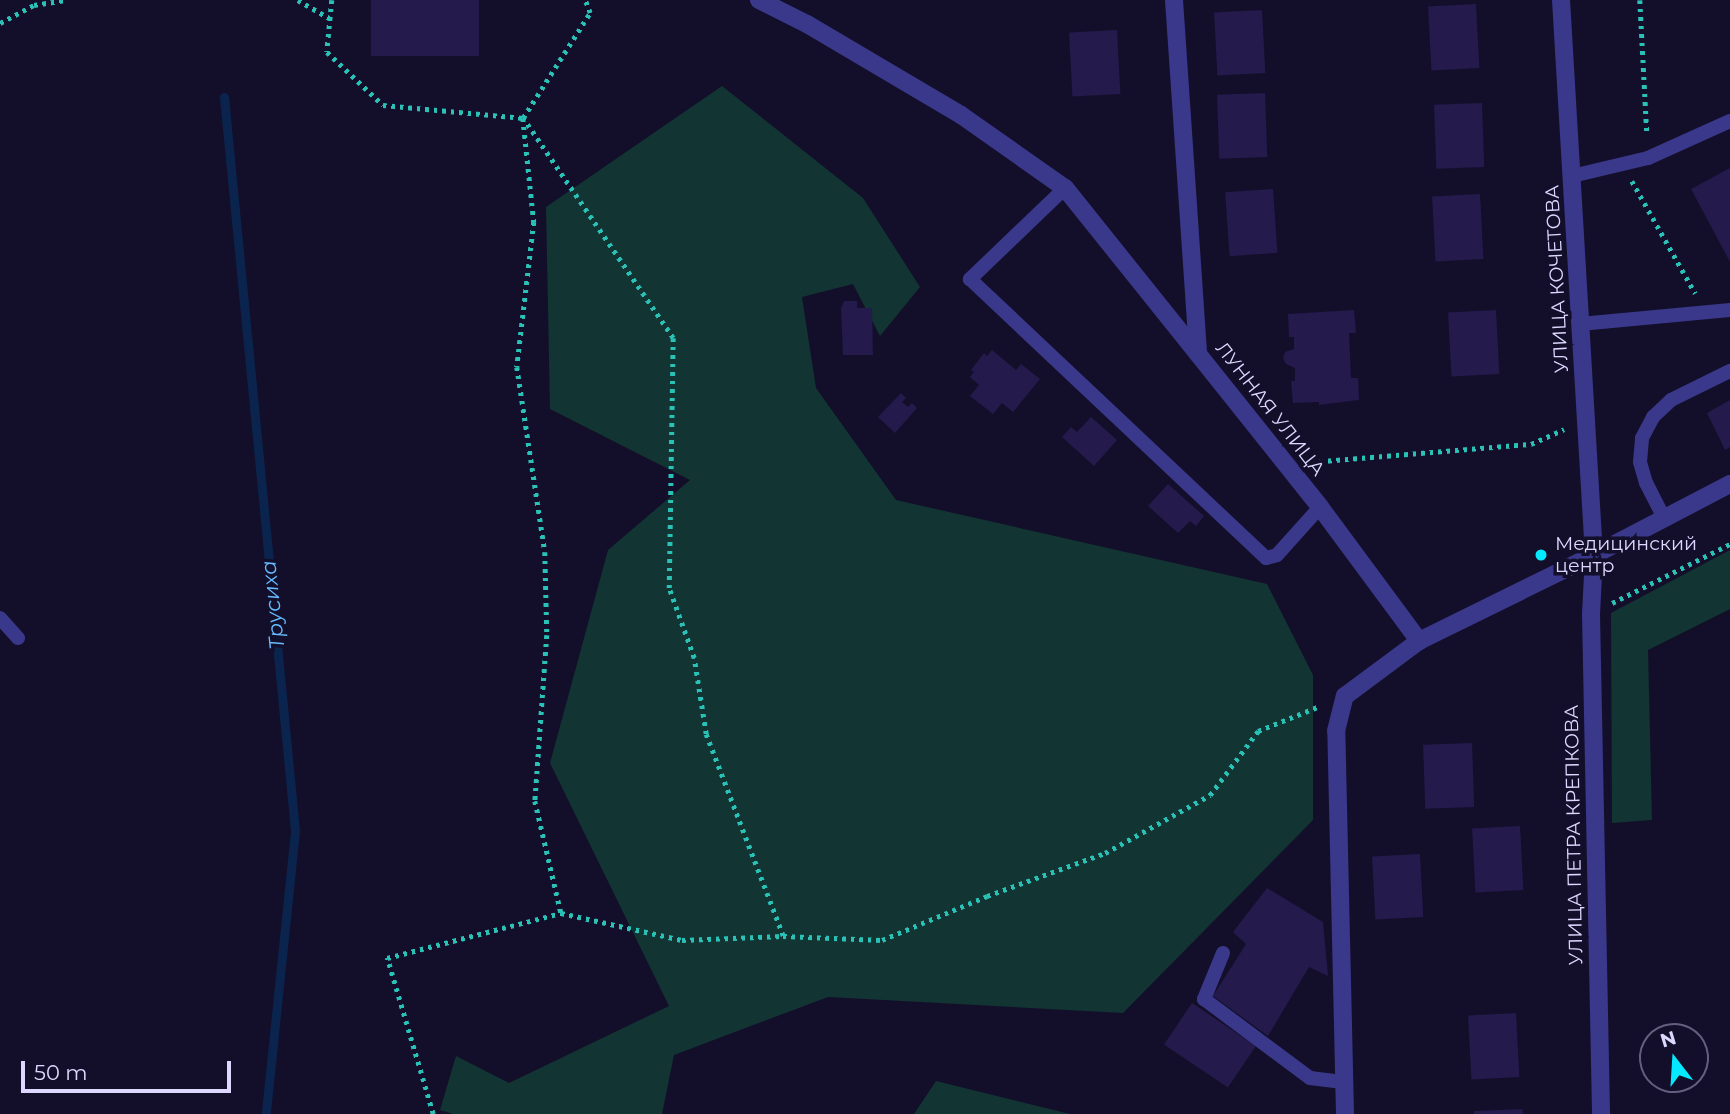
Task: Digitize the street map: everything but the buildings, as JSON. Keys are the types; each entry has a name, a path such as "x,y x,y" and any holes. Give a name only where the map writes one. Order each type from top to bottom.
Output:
{"street":[{"path":"759,0 807,24 961,115 1065,188 1198,354"},
{"name":"ЛУННАЯ УЛИЦА","path":"1174,0 1198,354 1320,507 1419,641"},
{"name":"УЛИЦА КОЧЕТОВА","path":"1561,0 1594,555"},
{"path":"1345,1114 1336,731 1345,696 1419,641 1730,484"},
{"name":"УЛИЦА ПЕТРА КРЕПКОВА","path":"1594,555 1591,614 1601,1114"}],"lane":[{"path":"1572,176 1648,158 1730,121"},
{"path":"1065,188 970,279 1266,558 1277,555 1320,507"},
{"path":"1580,324 1730,310"},
{"path":"1664,518 1646,483 1640,462 1642,438 1653,417 1671,400 1730,371"},
{"path":"0,618 19,638"},
{"path":"1223,953 1204,999 1310,1079 1345,1082"}],"path":[{"path":"0,23 34,5 66,0"},
{"path":"298,0 329,18"},
{"path":"332,0 327,52 383,105 523,118"},
{"path":"561,914 535,801 547,635 545,552 517,367 534,222 523,118 590,13 585,0"},
{"path":"1640,0 1648,158"},
{"path":"523,118 673,338 669,587 694,657 706,734 783,936"},
{"path":"1623,165 1706,313"},
{"path":"1285,464 1531,444 1586,419"},
{"path":"1591,614 1730,544"},
{"path":"433,1114 387,958 561,914 682,940 783,936 882,940 987,896 1105,853 1210,795 1258,732 1345,696"}],"green space":[{"path":"722,86 863,198 920,287 880,336 853,284 802,297 816,388 896,500 1267,584 1313,675 1313,820 1123,1013 828,997 674,1055 662,1114 453,1114 440,1110 456,1056 509,1083 669,1006 550,763 608,550 690,480 550,409 546,207"},
{"path":"1730,550 1730,609 1648,650 1652,820 1612,823 1611,613"},
{"path":"936,1081 1070,1114 914,1114"}],"waterway":[{"name":"Трусиха","path":"224,97 295,831 266,1114"}],"place":[{"name":"Медицинский центр","path":"1541,555"}]}
